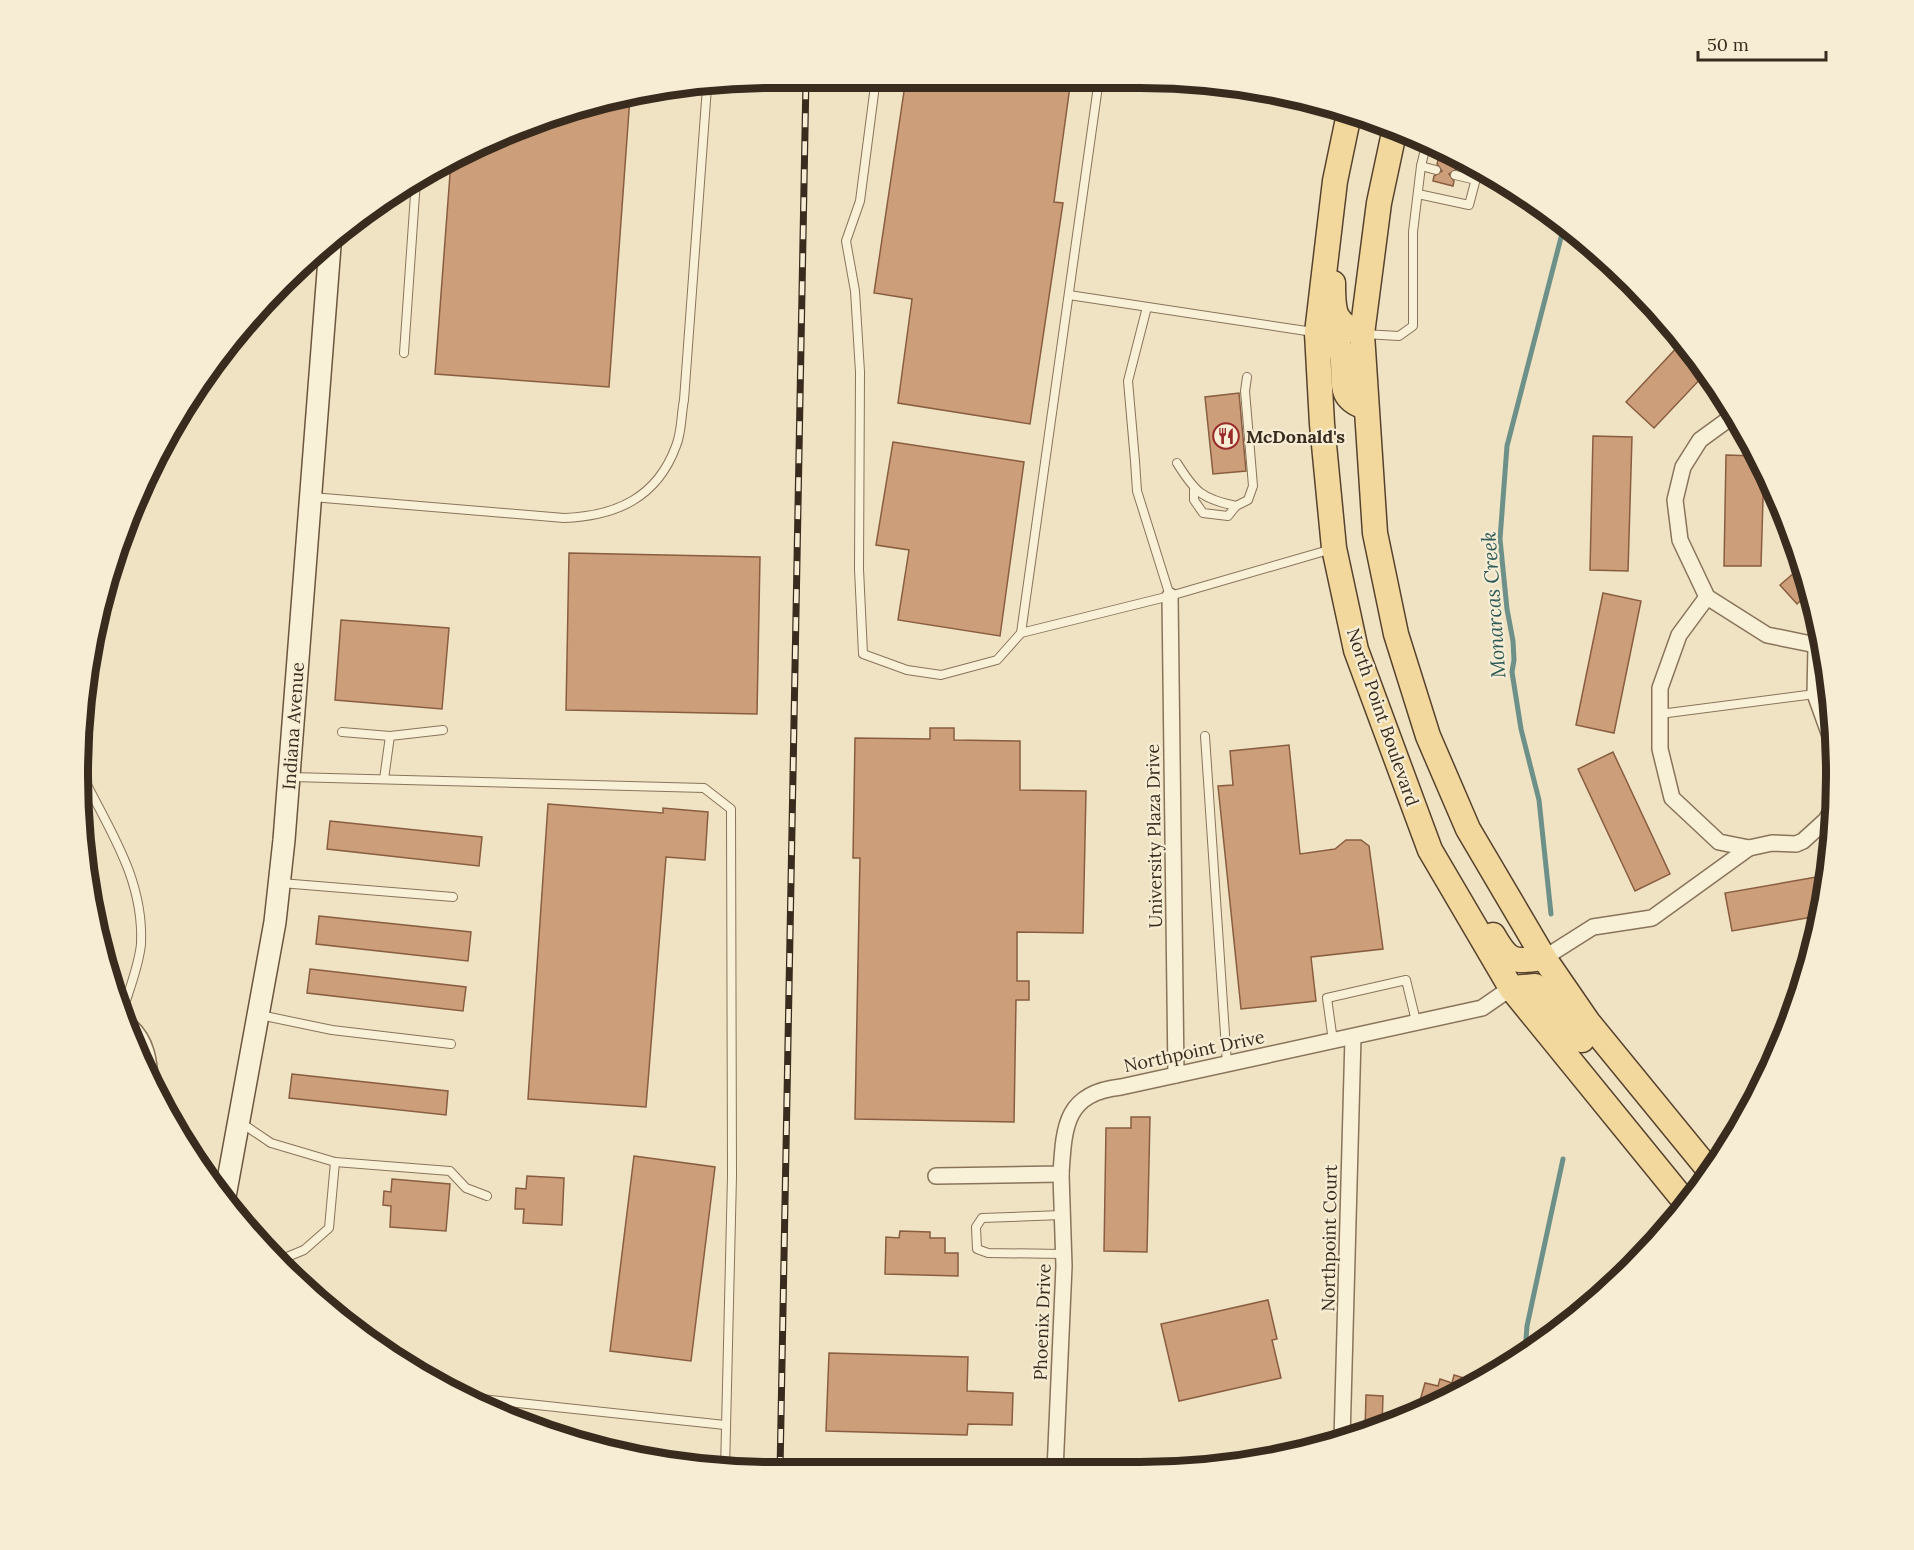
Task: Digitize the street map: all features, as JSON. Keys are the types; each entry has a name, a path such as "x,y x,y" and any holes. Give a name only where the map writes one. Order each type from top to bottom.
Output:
{"main road":[{"name":"North Point Boulevard","path":"1347,121 1324,258 1317,333 1322,424 1334,548 1356,650 1430,850 1511,988 1681,1197"},
{"name":"North Point Boulevard","path":"1393,138 1379,203 1362,334 1375,533 1396,634 1428,736 1468,829 1544,958 1588,1022 1704,1164"},
{"name":"Indiana Avenue","path":"227,1188 279,883 329,253"},
{"path":"1324,258 1333,271 1333,305 1336,318 1345,327 1362,334"},
{"path":"1317,333 1335,341 1339,346 1344,390 1355,404 1365,407"},
{"path":"1421,829 1438,839 1508,958 1518,961 1544,958"},
{"path":"1511,988 1535,986 1546,994 1606,1069 1630,1072"}],"street":[{"path":"1726,420 1700,440 1683,467 1675,500 1680,540 1707,597 1767,635 1813,645"},
{"name":"University Plaza Drive","path":"1170,596 1176,1075"},
{"path":"1707,597 1679,635 1659,688 1660,749 1672,798 1719,842 1749,848"},
{"path":"1817,667 1815,694 1823,716"},
{"path":"1544,958 1593,927 1652,918 1749,848 1772,843 1796,844 1803,841 1824,822"},
{"name":"Northpoint Drive","path":"1061,1174 1063,1141 1075,1104 1098,1090 1482,1008 1511,988"},
{"name":"Northpoint Court","path":"1342,1430 1353,1037"},
{"path":"936,1176 1061,1174"},
{"name":"Phoenix Drive","path":"1055,1462 1064,1254 1061,1174"}],"lane":[{"path":"875,88 860,201 846,241 855,291 860,372 859,569 863,654 906,670 941,675 998,660 1021,633 1098,88"},
{"path":"311,496 564,518 590,517 612,512 636,500 663,475 677,444 684,400 707,92"},
{"path":"1362,334 1399,336 1413,326 1413,232 1421,166 1425,151"},
{"path":"1421,166 1436,170"},
{"path":"1418,194 1469,205 1476,180 1455,175"},
{"path":"404,353 415,191"},
{"path":"1069,295 1317,333"},
{"path":"1148,307 1128,381 1137,491 1170,596"},
{"path":"1178,463 1194,490 1194,500 1203,513 1228,516 1236,506 1248,500 1253,486 1245,391 1247,377"},
{"path":"1194,490 1220,503 1236,506"},
{"path":"1021,633 1170,596 1334,548"},
{"path":"1660,714 1815,694"},
{"path":"342,732 390,736 443,730"},
{"path":"384,779 390,736"},
{"path":"1205,736 1227,1064"},
{"path":"289,777 704,788 731,809 732,1176 725,1460"},
{"path":"89,790 133,874 139,910 141,945 126,999"},
{"path":"279,883 453,897"},
{"path":"1333,1041 1327,998 1406,980 1416,1021"},
{"path":"258,1014 332,1030 451,1044"},
{"path":"239,1121 272,1143 335,1162 450,1171 466,1188 487,1196"},
{"path":"287,1257 304,1250 328,1228 335,1162"},
{"path":"1062,1215 981,1218 976,1227 977,1249 988,1253 1064,1254"},
{"path":"492,1400 725,1425"}],"building":[{"path":"905,88 1070,88 1054,202 1063,203 1030,424 898,403 912,299 874,293"},
{"path":"629,105 609,387 435,374 450,170 512,141 554,125"},
{"path":"1439,157 1457,167 1449,174 1454,181 1453,186 1433,181 1434,176 1442,171 1437,164"},
{"path":"1677,348 1700,380 1654,428 1626,402"},
{"path":"1239,393 1246,471 1213,474 1205,397"},
{"path":"1593,436 1632,437 1628,571 1590,570"},
{"path":"893,442 1024,462 1000,636 898,620 909,550 876,545"},
{"path":"1726,455 1747,456 1763,490 1761,566 1724,566"},
{"path":"569,553 760,557 757,714 566,710"},
{"path":"1795,572 1802,599 1797,604 1780,585"},
{"path":"1603,593 1641,601 1614,733 1576,725"},
{"path":"341,620 449,628 442,709 335,700"},
{"path":"930,728 954,728 954,740 1020,741 1020,790 1086,791 1083,933 1017,932 1017,981 1029,981 1029,1000 1016,1000 1014,1122 855,1119 860,858 853,858 855,738 930,739"},
{"path":"1289,745 1300,854 1335,849 1346,840 1361,840 1369,846 1383,949 1311,957 1316,1001 1241,1009 1218,786 1233,785 1230,751"},
{"path":"1613,752 1670,874 1635,891 1578,769"},
{"path":"548,804 663,813 663,808 708,812 705,860 666,857 646,1107 528,1099"},
{"path":"330,821 482,837 479,866 327,849"},
{"path":"1818,877 1810,917 1732,931 1725,893"},
{"path":"319,916 471,932 468,961 316,944"},
{"path":"310,969 466,987 463,1011 307,993"},
{"path":"292,1074 448,1091 446,1115 289,1098"},
{"path":"1131,1117 1150,1117 1147,1252 1104,1251 1106,1128 1131,1128"},
{"path":"634,1156 715,1167 691,1361 610,1351"},
{"path":"527,1176 564,1178 562,1225 523,1223 524,1209 515,1209 516,1188 526,1189"},
{"path":"392,1179 450,1184 446,1231 390,1227 391,1206 383,1205 384,1191 391,1192"},
{"path":"900,1231 930,1232 930,1238 945,1238 945,1253 958,1253 958,1276 885,1274 886,1237 899,1238"},
{"path":"1268,1300 1277,1339 1272,1340 1281,1378 1179,1401 1161,1324"},
{"path":"829,1353 968,1357 967,1391 1013,1393 1012,1425 968,1424 967,1435 826,1431"},
{"path":"1454,1375 1466,1379 1420,1401 1425,1383 1438,1386 1440,1379 1452,1383"},
{"path":"1366,1395 1383,1396 1382,1417 1365,1423"}],"waterway":[{"name":"Monarcas Creek","path":"1551,914 1539,800 1521,729 1512,672 1513,641 1507,609 1500,539 1507,446 1562,234"},
{"name":"Monarcas Creek","path":"1526,1342 1527,1326 1563,1159"}],"railway":[{"path":"780,1462 806,88"}],"place":[{"name":"McDonald's","path":"1226,436"}]}
